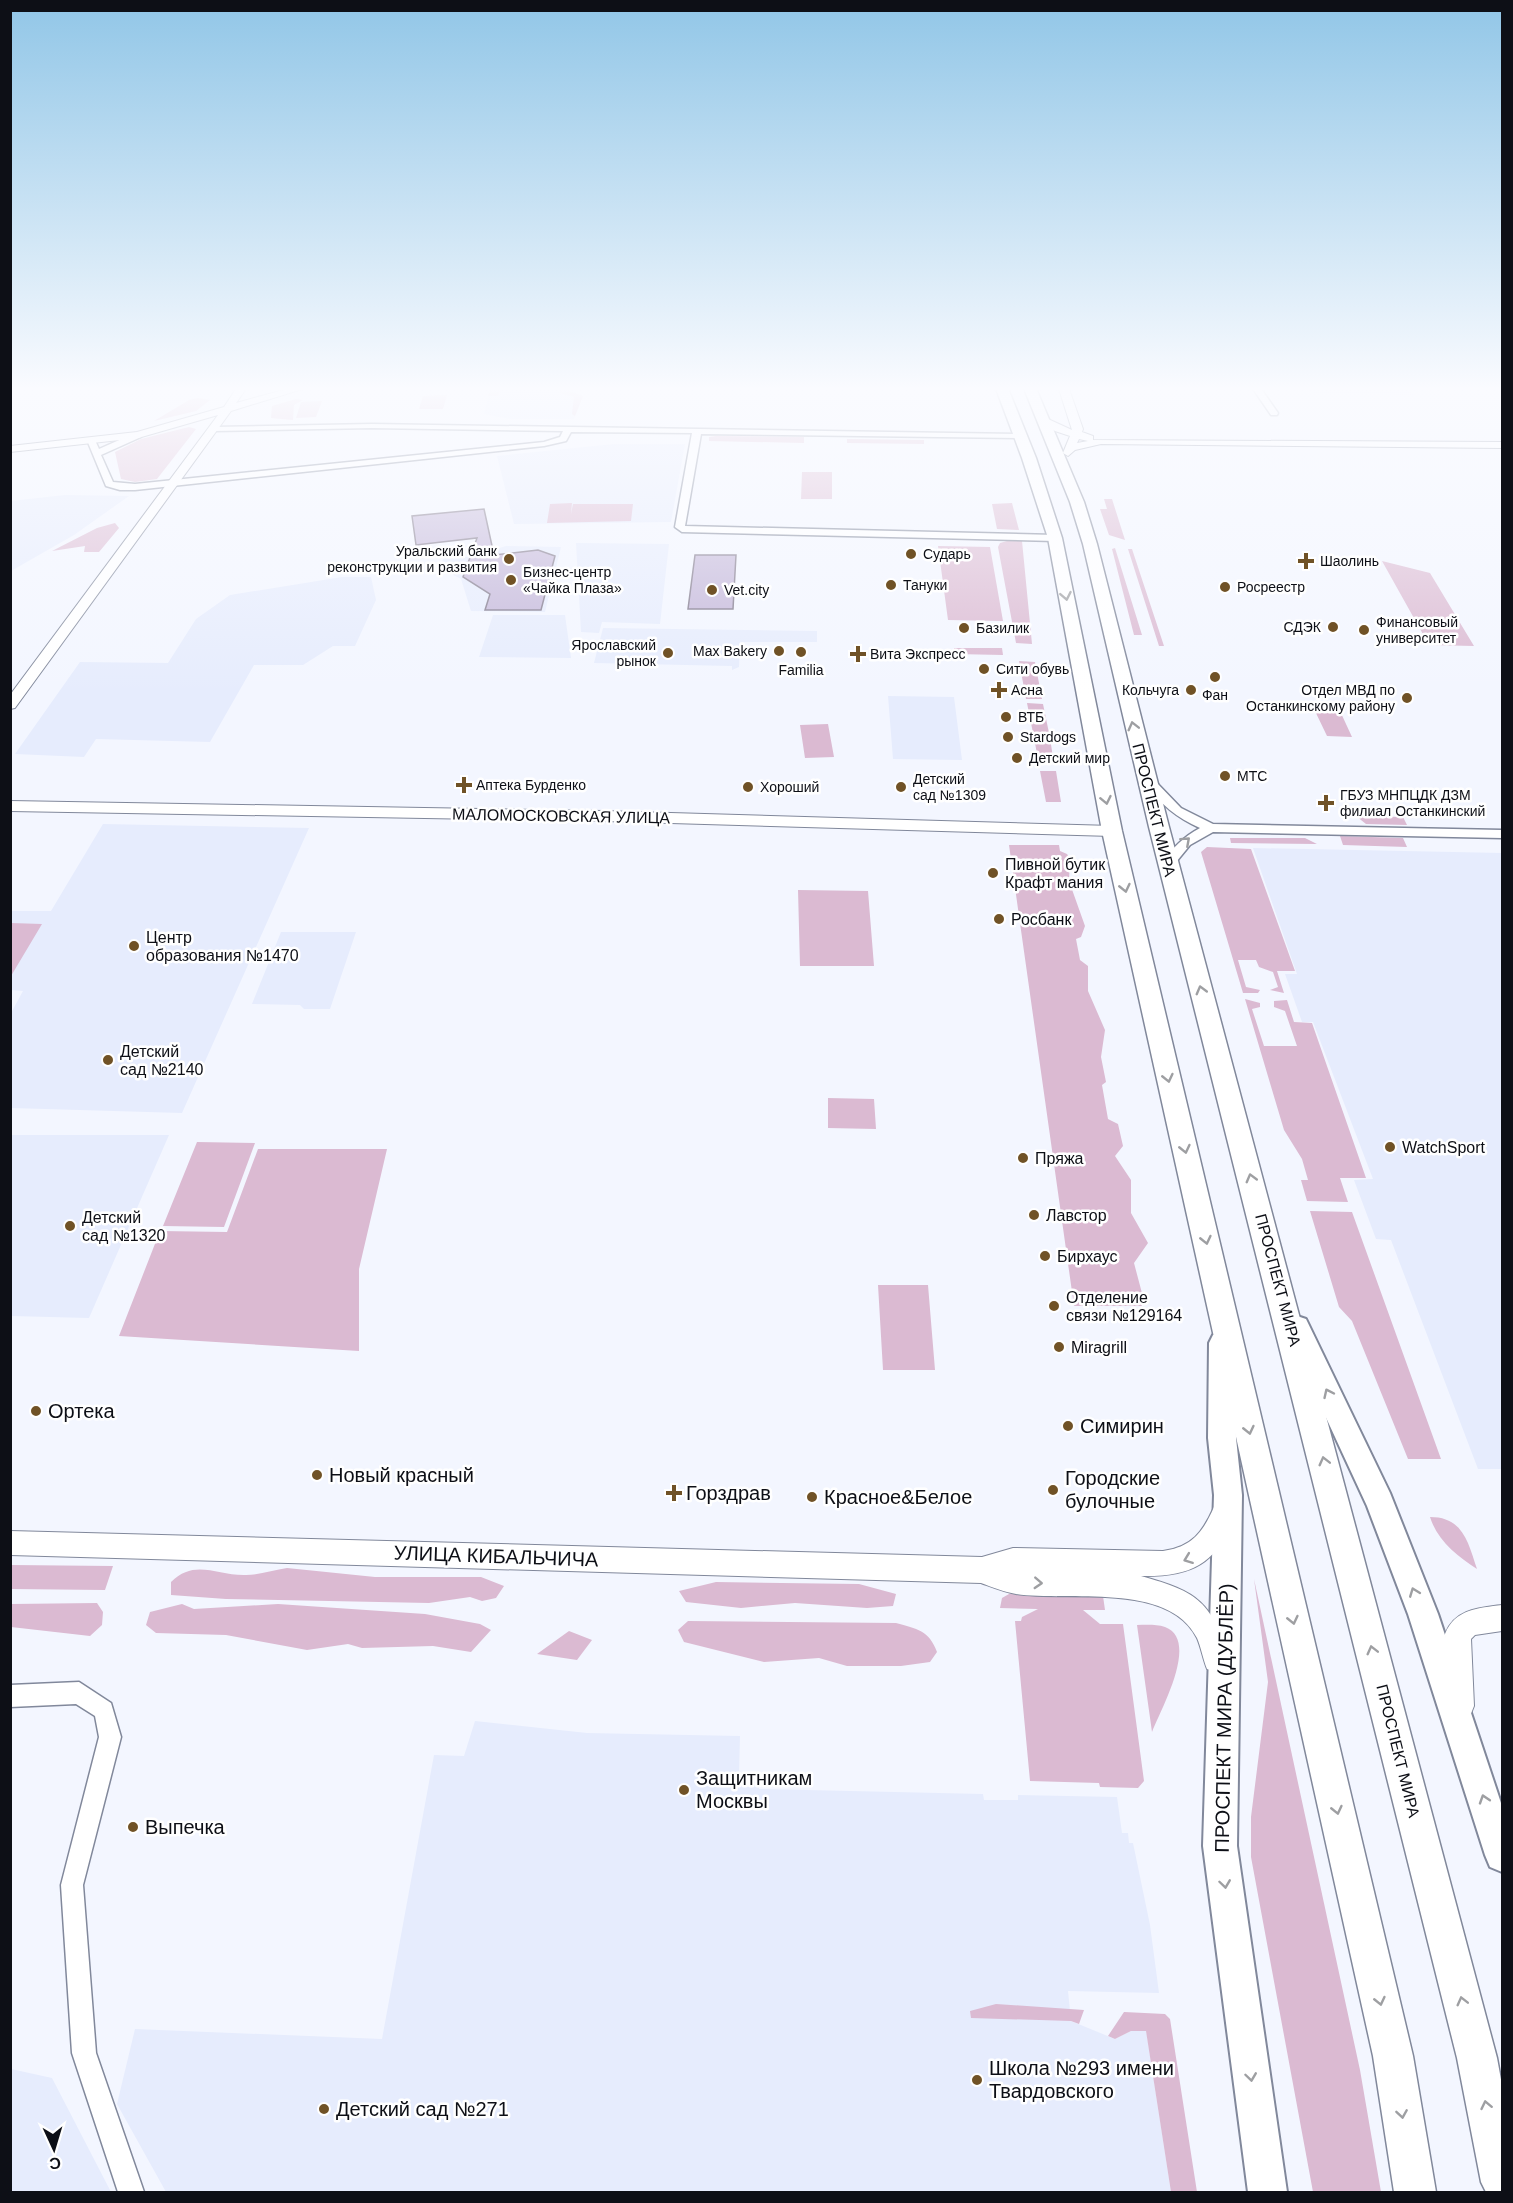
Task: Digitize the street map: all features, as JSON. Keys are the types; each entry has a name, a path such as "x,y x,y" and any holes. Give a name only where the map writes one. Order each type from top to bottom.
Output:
{"main road":[{"path":"1039,489 1055,538 1112,831 1393,2056 1415,2193"},
{"name":"ПРОСПЕКТ МИРА","path":"1071,489 1090,544 1168,864 1282,1296 1477,2058 1503,2182"},
{"path":"1282,1296 1380,1503 1422,1614 1503,1854"},
{"name":"ПРОСПЕКТ МИРА (ДУБЛЁР)","path":"1222,1312 1222,1438 1228,1494 1220,1846 1268,2193"}],"street":[{"path":"10,705 171,489"},
{"path":"688,489 681,529 881,536 1055,538"},
{"path":"1145,774 1173,810 1189,820 1211,828 1503,834"},
{"name":"МАЛОМОСКОВСКАЯ УЛИЦА","path":"10,806 603,816 1112,831"},
{"path":"1168,864 1184,842 1193,835 1211,828"},
{"name":"УЛИЦА КИБАЛЬЧИЧА","path":"982,1570 1013,1560 1142,1564 1184,1562 1199,1554 1211,1540 1222,1518 1228,1494"},
{"name":"УЛИЦА КИБАЛЬЧИЧА","path":"10,1543 982,1570 1015,1582 1147,1589 1177,1599 1196,1614 1212,1640 1224,1698"},
{"path":"1460,1727 1458,1634 1468,1623 1503,1618"},
{"path":"10,1696 79,1694 104,1710 110,1737 72,1885 84,2052 131,2193"}],"shaded area":[{"path":"505,489 677,489 671,522 514,524"},
{"path":"801,489 832,489 832,499 801,499"},
{"path":"65,495 129,496 74,535 11,571 11,501"},
{"path":"1104,499 1112,499 1125,540 1109,535 1100,509 1107,509"},
{"path":"572,503 571,514 573,504 633,504 631,521 547,523 550,504"},
{"path":"1012,503 1019,530 997,529 992,504"},
{"path":"115,523 119,528 99,552 84,552 85,546 52,551 97,528"},
{"path":"1022,541 1032,644 1016,643 998,547 1000,543"},
{"path":"576,543 669,544 660,624 602,622 599,633 581,632"},
{"name":"Бизнес-центр «Чайка Плаза»","path":"506,546 561,547 545,612 471,611 461,579 440,568 444,557 470,557"},
{"path":"938,546 990,547 1003,621 948,620"},
{"path":"1115,548 1142,635 1134,635 1112,549"},
{"path":"1128,549 1132,549 1164,646 1159,646"},
{"path":"1382,561 1430,573 1474,646 1429,645"},
{"path":"342,577 371,577 376,600 355,646 333,646 303,665 254,665 210,742 96,739 84,757 15,754 80,662 168,663 196,619 230,595"},
{"path":"493,615 565,615 571,658 479,657"},
{"name":"Ярославский рынок","path":"603,628 817,631 817,642 740,642 739,667 732,670 732,666 594,663"},
{"path":"954,648 1002,648 1003,655 955,654"},
{"path":"1019,661 1035,662 1042,699 1026,699"},
{"path":"888,696 954,697 962,760 893,759"},
{"path":"1027,703 1043,704 1049,733 1033,733"},
{"path":"1315,711 1340,711 1352,737 1327,736"},
{"path":"828,724 834,757 805,758 800,725"},
{"path":"1034,738 1050,738 1054,764 1039,764"},
{"path":"1040,771 1056,771 1061,802 1046,802"},
{"path":"1356,816 1403,817 1407,825 1366,824"},
{"name":"Центр образования №1470","path":"103,824 309,828 182,1113 11,1108 11,1013 23,991 11,990 11,911 51,911"},
{"path":"1340,836 1403,838 1407,847 1343,845"},
{"path":"1230,838 1305,838 1317,844 1231,843"},
{"path":"1009,845 1059,845 1060,851 1067,854 1070,859 1069,881 1085,926 1081,937 1076,939 1080,960 1088,966 1088,991 1105,1030 1101,1057 1106,1082 1102,1085 1108,1119 1118,1124 1123,1146 1115,1156 1131,1180 1131,1213 1148,1243 1134,1263 1143,1297 1140,1299 1142,1306 1074,1306"},
{"path":"1207,847 1251,849 1295,971 1277,971 1284,993 1270,990 1278,987 1273,972 1259,967 1256,960 1238,960 1246,987 1260,990 1258,993 1243,993 1201,852"},
{"path":"1253,848 1502,853 1502,1469 1478,1469 1391,1240 1376,1239 1354,1180 1373,1179 1313,1022 1302,1022 1285,974 1297,974"},
{"path":"798,890 868,891 874,966 800,966"},
{"path":"11,923 42,924 10,976"},
{"path":"281,932 356,932 330,1009 304,1009 300,1005 252,1004"},
{"path":"1245,999 1260,1003 1260,1007 1252,1009 1264,1046 1297,1046 1285,1011 1274,1007 1274,1001 1287,1000 1294,1022 1312,1023 1366,1178 1340,1178 1348,1202 1307,1201 1301,1180 1308,1180 1302,1159 1284,1130"},
{"path":"828,1098 874,1099 876,1129 828,1128"},
{"name":"Детский сад №1320","path":"11,1135 169,1135 89,1318 11,1316"},
{"path":"197,1142 255,1143 224,1227 163,1226"},
{"path":"258,1149 387,1149 359,1269 359,1351 119,1336 160,1231 227,1232"},
{"path":"1310,1211 1352,1212 1441,1459 1408,1459 1352,1321 1339,1307"},
{"path":"878,1285 928,1285 935,1370 883,1370"},
{"path":"1430,1517 1450,1521 1457,1526 1467,1541 1477,1569 1449,1547 1437,1533"},
{"path":"11,1565 113,1566 105,1590 11,1589"},
{"path":"287,1568 375,1577 481,1577 504,1586 496,1598 482,1601 470,1597 429,1603 226,1599 171,1595 171,1582 189,1571 207,1570 246,1575"},
{"path":"1254,1579 1360,2070 1381,2192 1313,2192 1251,1857 1251,1817 1268,1682"},
{"path":"716,1582 859,1584 896,1594 893,1606 867,1608 795,1603 741,1608 686,1602 679,1591"},
{"path":"1009,1594 1103,1596 1105,1610 1083,1610 1100,1624 1123,1624 1144,1781 1138,1788 1100,1787 1099,1783 1030,1781 1015,1621 1021,1621 1022,1617 1038,1609 1000,1608 1002,1598"},
{"path":"97,1603 103,1612 102,1625 90,1636 11,1627 11,1604"},
{"path":"182,1604 194,1609 278,1604 425,1614 480,1624 491,1630 471,1652 433,1646 362,1648 348,1644 307,1650 226,1635 156,1633 146,1625 150,1612"},
{"path":"688,1621 896,1623 916,1629 926,1635 937,1652 930,1662 901,1666 847,1666 819,1658 764,1662 684,1642 678,1630"},
{"path":"1137,1625 1165,1627 1175,1634 1179,1646 1179,1660 1175,1676 1152,1732"},
{"path":"569,1631 592,1640 577,1660 537,1654"},
{"path":"475,1721 587,1733 740,1736 739,1774 758,1774 759,1789 983,1794 984,1800 1018,1800 1018,1795 1117,1797 1122,1833 1128,1833 1129,1843 1133,1843 1150,1925 1159,1993 1068,1991 1071,2021 1115,2039 1131,2031 1146,2030 1171,2192 166,2192 117,2104 135,2029 382,2039 434,1755 464,1756"},
{"path":"996,2004 1084,2010 1079,2024 1071,2021 971,2018 970,2011"},
{"path":"1124,2012 1165,2014 1170,2019 1197,2192 1171,2192 1146,2031 1131,2031 1115,2039 1108,2036"},
{"path":"11,2069 52,2078 111,2192 11,2192"}],"building":[{"name":"Бизнес-центр «Чайка Плаза»","path":"484,509 494,555 538,550 555,556 541,610 485,610 490,594 463,577 477,538 416,545 412,516"},
{"name":"Vet.city","path":"695,555 736,555 733,609 688,609"}],"place":[{"name":"Сударь","path":"911,554"},
{"name":"Уральский банк реконструкции и развития","path":"509,559"},
{"name":"Шаолинь","path":"1306,561"},
{"name":"Бизнес-центр «Чайка Плаза»","path":"511,580"},
{"name":"Тануки","path":"891,585"},
{"name":"Росреестр","path":"1225,587"},
{"name":"Vet.city","path":"712,590"},
{"name":"СДЭК","path":"1333,627"},
{"name":"Базилик","path":"964,628"},
{"name":"Финансовый университет","path":"1364,630"},
{"name":"Max Bakery","path":"779,651"},
{"name":"Familia","path":"801,652"},
{"name":"Ярославский рынок","path":"668,653"},
{"name":"Вита Экспресс","path":"858,654"},
{"name":"Сити обувь","path":"984,669"},
{"name":"Фан","path":"1215,677"},
{"name":"Асна","path":"999,690"},
{"name":"Кольчуга","path":"1191,690"},
{"name":"Отдел МВД по Останкинскому району","path":"1407,698"},
{"name":"ВТБ","path":"1006,717"},
{"name":"Stardogs","path":"1008,737"},
{"name":"Детский мир","path":"1017,758"},
{"name":"МТС","path":"1225,776"},
{"name":"Аптека Бурденко","path":"464,785"},
{"name":"Хороший","path":"748,787"},
{"name":"Детский сад №1309","path":"901,787"},
{"name":"ГБУЗ МНПЦДК ДЗМ филиал Останкинский","path":"1326,803"},
{"name":"Пивной бутик Крафт мания","path":"993,873"},
{"name":"Росбанк","path":"999,919"},
{"name":"Центр образования №1470","path":"134,946"},
{"name":"Детский сад №2140","path":"108,1060"},
{"name":"WatchSport","path":"1390,1147"},
{"name":"Пряжа","path":"1023,1158"},
{"name":"Лавстор","path":"1034,1215"},
{"name":"Детский сад №1320","path":"70,1226"},
{"name":"Бирхаус","path":"1045,1256"},
{"name":"Отделение связи №129164","path":"1054,1306"},
{"name":"Miragrill","path":"1059,1347"},
{"name":"Ортека","path":"36,1411"},
{"name":"Симирин","path":"1068,1426"},
{"name":"Новый красный","path":"317,1475"},
{"name":"Городские булочные","path":"1053,1490"},
{"name":"Горздрав","path":"674,1493"},
{"name":"Красное&Белое","path":"812,1497"},
{"name":"Защитникам Москвы","path":"684,1790"},
{"name":"Выпечка","path":"133,1827"},
{"name":"Школа №293 имени Твардовского","path":"977,2080"},
{"name":"Детский сад №271","path":"324,2109"}]}
